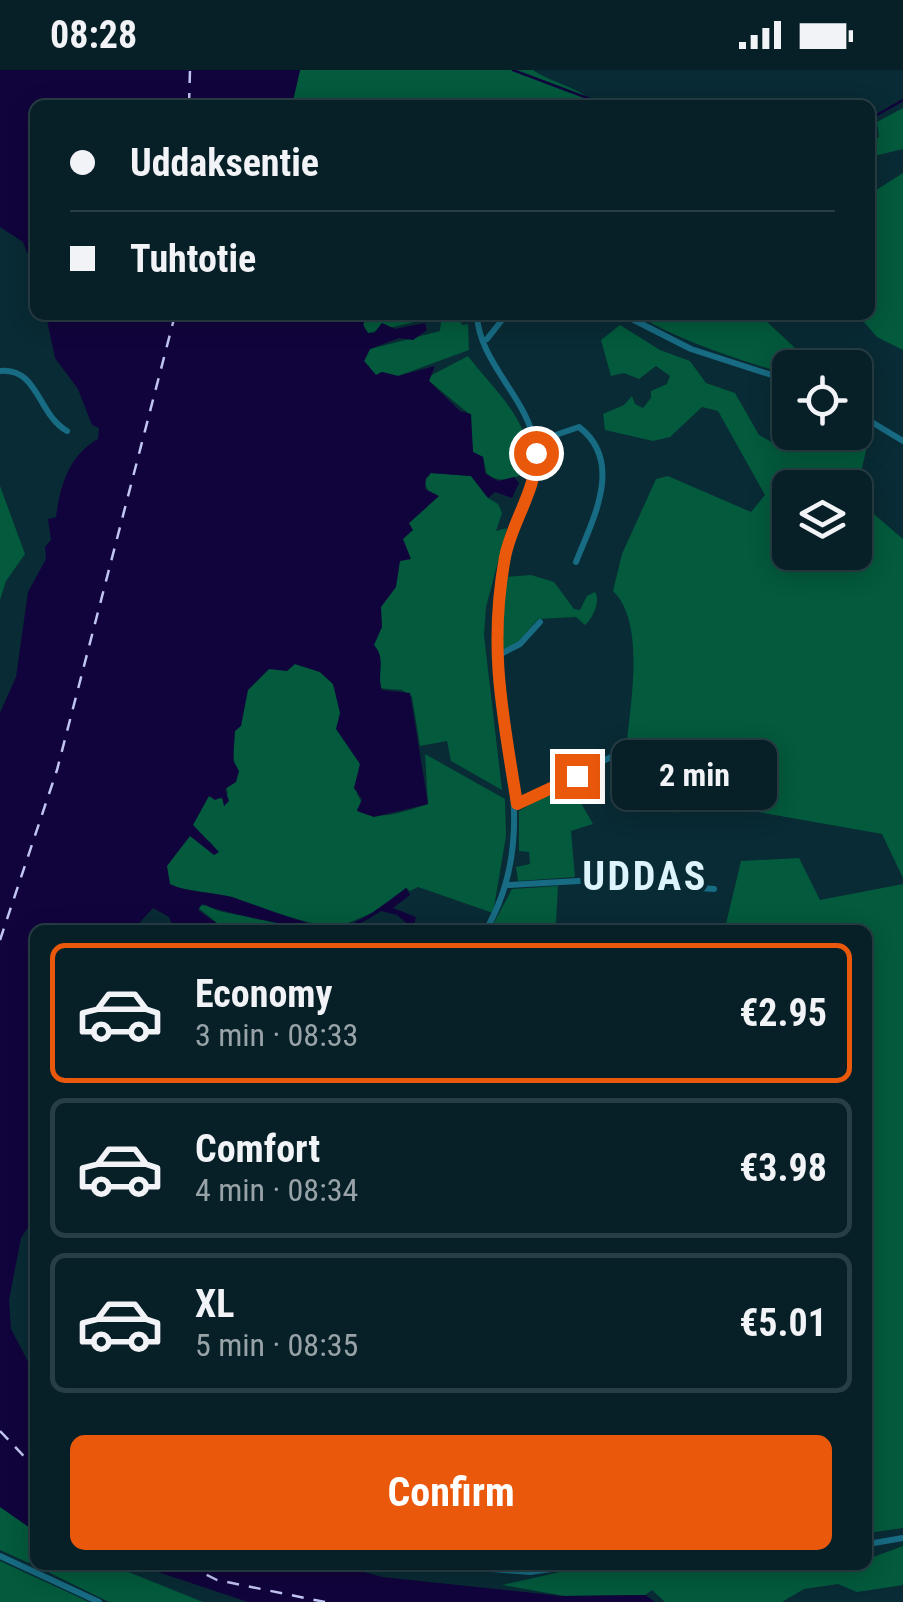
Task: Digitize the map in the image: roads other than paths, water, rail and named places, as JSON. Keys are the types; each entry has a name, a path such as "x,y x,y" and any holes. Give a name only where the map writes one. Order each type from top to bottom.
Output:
{"street":[{"path":"480,320 494,365 534,442 535,472 505,558 495,657 517,804 509,885 489,925"},
{"path":"487,339 502,320"},
{"path":"634,320 691,350 772,375"},
{"path":"0,371 19,372 26,377 49,418 66,431"},
{"path":"872,422 903,441"},
{"path":"534,442 579,428 590,437 598,459 603,492 576,562"},
{"path":"495,657 516,648 540,622"},
{"path":"517,804 631,747"},
{"path":"509,885 596,880 714,889"},
{"path":"872,1543 903,1538"},
{"path":"0,1556 30,1570"},
{"path":"30,1570 99,1602"},
{"path":"505,1570 544,1570"}],"waterway":[{"path":"513,70 593,100"},
{"path":"875,116 903,100"}],"district":[{"name":"UDDAS","path":"645,876"}]}
